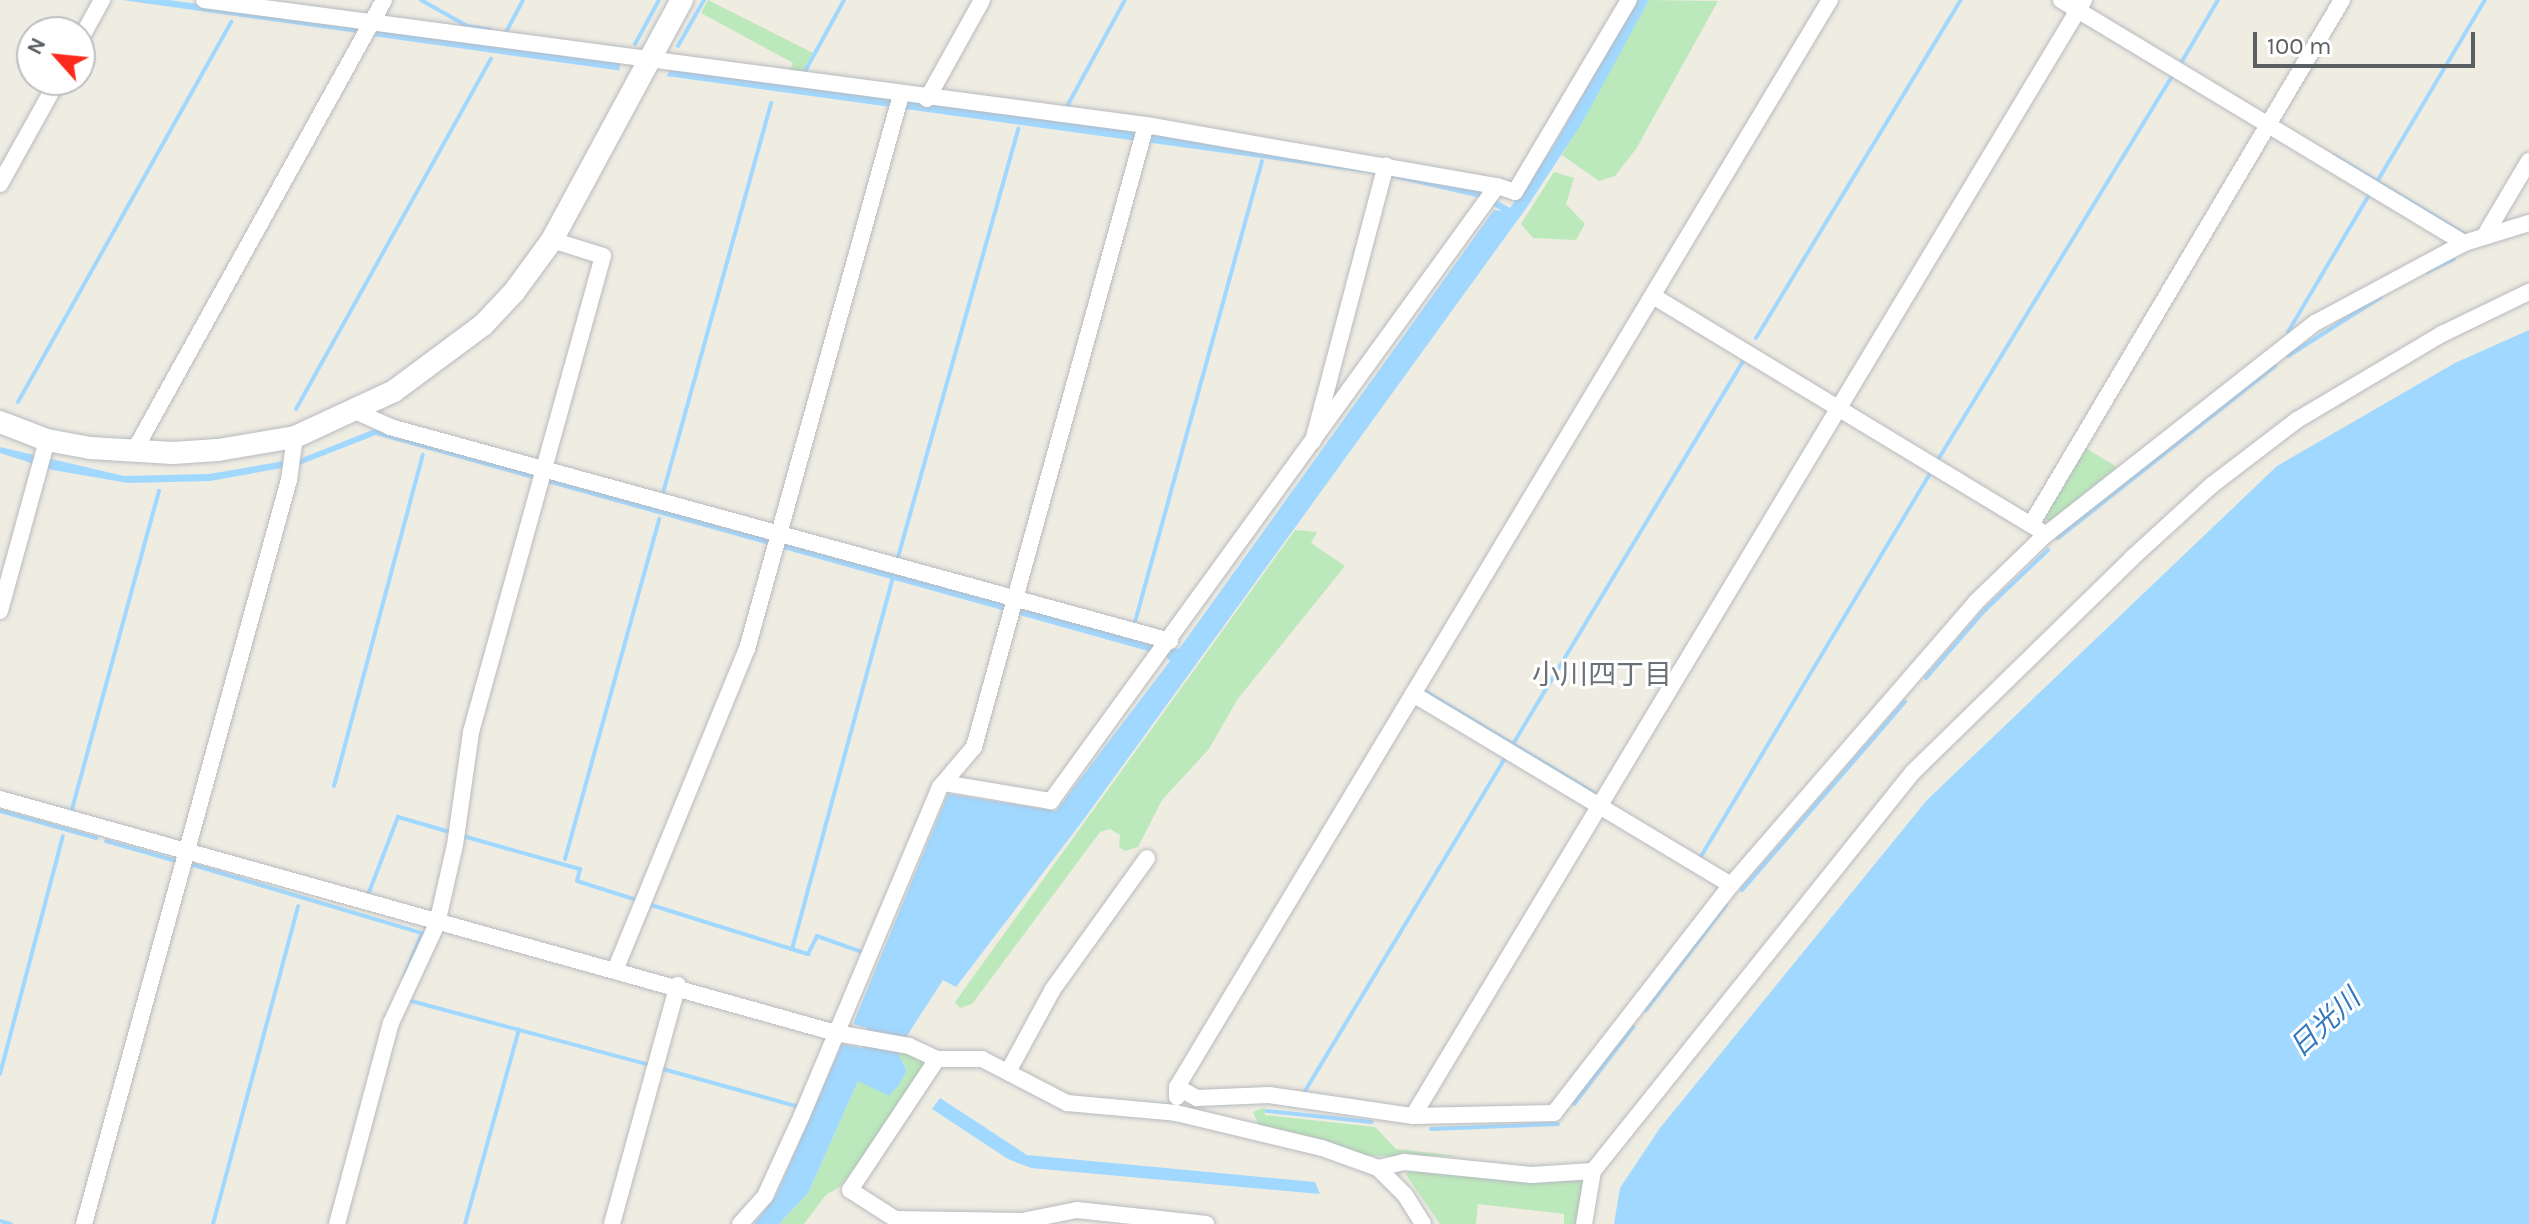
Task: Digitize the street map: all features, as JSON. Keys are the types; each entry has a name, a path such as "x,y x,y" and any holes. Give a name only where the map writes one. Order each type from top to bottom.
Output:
{"street":[{"path":"204,0 649,60 899,102 927,99 1384,172 1492,193 1515,192 1629,0"},
{"path":"133,453 384,0"},
{"path":"0,422 43,456 218,450 292,455 446,356 483,325 552,240 682,0"},
{"path":"927,99 982,0"},
{"path":"1176,1113 1177,1087 1830,0"},
{"path":"2061,0 2081,5 2270,126 2464,243"},
{"path":"2032,523 2342,0"},
{"path":"1413,1116 2081,5"},
{"path":"0,184 49,96"},
{"path":"616,968 747,649 899,102"},
{"path":"740,1224 765,1196 944,783 974,747 1143,133"},
{"path":"2485,235 2529,161"},
{"path":"1312,444 1314,422 1384,172"},
{"path":"944,783 1051,801 1159,657 1492,193"},
{"path":"1177,1087 1197,1098 1269,1095 1413,1116 1554,1113 1731,885 1976,602 2044,536 2315,323 2464,243 2529,223"},
{"path":"337,1224 391,1023 437,924 455,845 471,732 603,256 552,240"},
{"path":"1584,1224 1593,1171 1913,772 2132,558 2212,485 2297,420 2430,340 2529,292"},
{"path":"1653,296 2032,523 2044,536"},
{"path":"357,412 390,427 542,475 1170,641"},
{"path":"84,1224 188,851 292,455"},
{"path":"0,611 43,456"},
{"path":"1413,694 1731,885"},
{"path":"0,799 437,924 678,985 836,1033 909,1046 937,1059 982,1059 1009,1070 1067,1103 1176,1113 1312,1145 1378,1168 1405,1195 1423,1224"},
{"path":"1009,1070 1053,989 1147,858"},
{"path":"612,1224 678,985"},
{"path":"937,1059 850,1190 899,1222 1022,1221 1077,1210 1206,1224"},
{"path":"1378,1168 1404,1162 1531,1175 1593,1171"}],"green space":[{"path":"708,0 813,53 800,76 788,74 793,63 701,13"},
{"path":"1649,0 1718,1 1636,149 1615,176 1599,181 1562,155"},
{"path":"1554,172 1574,178 1566,204 1585,224 1576,240 1533,238 1521,224"},
{"path":"2084,447 2117,467 2049,522 2044,516"},
{"path":"1295,530 1317,532 1311,543 1345,566 1237,700 1209,749 1162,800 1138,847 1125,851 1119,847 1120,835 1110,829 1100,832 972,1004 960,1008 955,1002"},
{"path":"903,1051 926,1064 900,1105 841,1186 826,1195 804,1224 779,1224 808,1193 858,1081 897,1084 907,1069 897,1052"},
{"path":"1265,1107 1265,1115 1375,1127 1396,1149 1458,1156 1370,1156 1259,1126 1253,1112"},
{"path":"1409,1168 1576,1179 1583,1182 1578,1224 1564,1224 1564,1214 1478,1204 1476,1224 1440,1224 1406,1175"}],"water":[{"path":"122,0 169,0 359,26 358,33"},
{"path":"1637,0 1649,0 1582,123 1527,207 1084,819 956,987 943,980 897,1051 907,1070 899,1085 889,1096 858,1081 808,1193 779,1224 754,1224 776,1196 842,1044 862,1048 867,1028 853,1024 948,794 1056,811 1170,661 1166,656 376,435 299,465 210,481 128,483 53,470 0,453 0,447 124,476 209,474 302,458 375,429 1179,649 1494,210 1502,211 1481,198 1376,174 667,76 670,70 1149,132 1480,191 1510,208 1553,147"},
{"path":"374,27 621,62 619,71 373,36"},
{"name":"日光川","path":"2529,330 2529,1224 1614,1224 1620,1188 1660,1128 1927,800 2277,466 2455,363"},
{"path":"940,1098 1027,1155 1315,1182 1320,1194 1031,1168 1008,1159 932,1109"}],"waterway":[{"path":"421,0 467,26 491,30"},
{"path":"506,32 523,0"},
{"path":"635,44 659,0"},
{"path":"678,46 704,0"},
{"path":"803,75 844,0"},
{"path":"1065,110 1125,0"},
{"path":"1756,338 1961,0"},
{"path":"2181,63 2218,0"},
{"path":"2378,180 2485,0"},
{"path":"18,402 231,22"},
{"path":"296,409 491,59"},
{"path":"1939,458 2173,75"},
{"path":"663,493 771,103"},
{"path":"898,557 1018,129"},
{"path":"2333,155 2468,236"},
{"path":"1135,622 1262,161"},
{"path":"2288,332 2369,195"},
{"path":"2427,272 2454,259"},
{"path":"2288,356 2381,297"},
{"path":"1513,744 1743,361"},
{"path":"2058,538 2275,366"},
{"path":"334,786 423,455"},
{"path":"1700,858 1929,475"},
{"path":"72,809 159,491"},
{"path":"565,859 659,519"},
{"path":"1926,678 1985,610 2048,550"},
{"path":"792,949 894,573"},
{"path":"1426,692 1594,793"},
{"path":"1742,890 1905,702"},
{"path":"1305,1091 1507,755"},
{"path":"0,811 96,838"},
{"path":"368,895 398,817 450,832"},
{"path":"0,1074 63,836"},
{"path":"463,836 580,869 577,881 637,900"},
{"path":"106,841 176,861"},
{"path":"190,864 422,933 404,977"},
{"path":"648,904 808,954 817,936 862,952"},
{"path":"1646,1010 1726,905"},
{"path":"213,1224 298,906"},
{"path":"411,1001 650,1065"},
{"path":"1574,1104 1633,1027"},
{"path":"465,1224 519,1029"},
{"path":"663,1069 799,1107"},
{"path":"1267,1111 1371,1122"},
{"path":"1431,1129 1558,1124"},
{"path":"0,1221 11,1224"}],"district":[{"name":"小川四丁目","path":"1602,675"}]}
